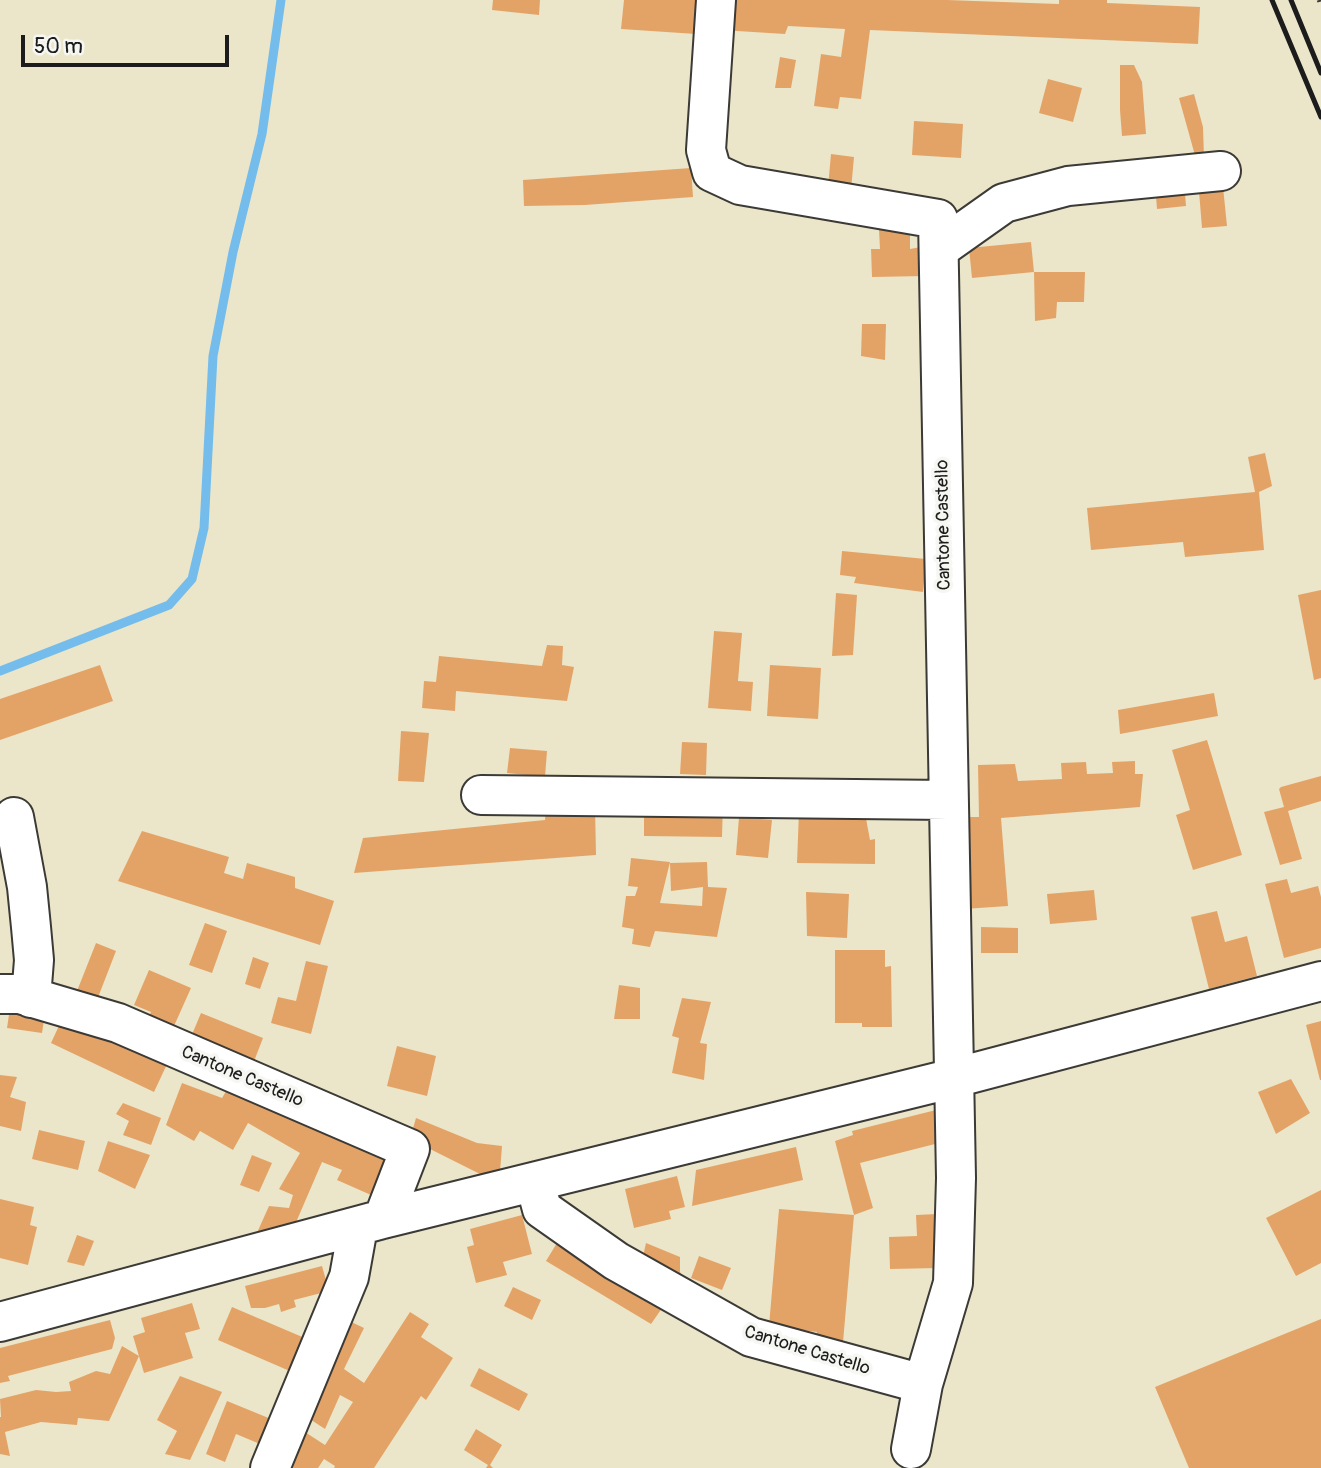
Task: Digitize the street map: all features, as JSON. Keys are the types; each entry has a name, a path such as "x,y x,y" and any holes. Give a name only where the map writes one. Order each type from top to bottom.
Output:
{"street":[{"name":"Cantone Castello","path":"716,0 706,149 712,172 740,185 938,219 956,1178 953,1283 923,1384 911,1449"},
{"path":"939,250 1004,203 1068,186 1221,171"},
{"path":"481,795 948,800"},
{"path":"14,817 27,887 34,960 16,996"},
{"path":"0,1322 370,1223 954,1078 1321,981"},
{"name":"Cantone Castello","path":"16,996 118,1023 410,1149 370,1223 270,1468"},
{"name":"Cantone Castello","path":"535,1183 542,1209 616,1261 751,1337 923,1384"}],"path":[{"path":"1319,0 1321,6"}],"building":[{"path":"493,0 540,0 539,15 492,10"},
{"path":"624,0 699,0 696,34 621,29"},
{"path":"725,0 947,0 1059,4 1059,0 1107,0 1107,3 1200,7 1198,44 870,30 861,99 840,97 838,109 814,106 821,54 841,57 845,29 788,26 785,34 721,30"},
{"path":"780,57 796,60 791,88 775,88"},
{"path":"1120,65 1134,65 1142,82 1146,134 1122,136"},
{"path":"1048,79 1082,88 1073,122 1039,113"},
{"path":"1194,94 1203,127 1204,158 1196,159 1179,98"},
{"path":"914,121 963,124 961,158 912,155"},
{"path":"831,154 854,157 851,190 828,187"},
{"path":"691,168 693,197 585,205 524,206 523,180"},
{"path":"1222,177 1227,226 1202,228 1198,179"},
{"path":"1184,181 1186,206 1157,209 1155,184"},
{"path":"879,230 910,230 910,249 921,247 925,276 872,277 871,249 880,249"},
{"path":"1031,242 1034,272 972,278 969,248"},
{"path":"1034,272 1085,272 1084,302 1057,302 1056,318 1035,321"},
{"path":"862,324 886,324 885,360 861,356"},
{"path":"1265,453 1272,486 1259,492 1264,550 1185,557 1183,542 1091,550 1087,508 1255,492 1248,457"},
{"path":"842,551 926,559 923,592 854,583 856,577 840,575"},
{"path":"1321,590 1321,678 1314,680 1298,595"},
{"path":"836,593 857,595 853,655 832,656"},
{"path":"714,631 742,633 738,681 753,682 751,711 708,708"},
{"path":"547,645 563,646 562,665 574,667 567,701 456,691 455,711 422,708 424,681 436,682 439,656 542,666"},
{"path":"100,665 113,701 0,740 0,699"},
{"path":"770,665 821,668 818,719 767,716"},
{"path":"1214,693 1218,716 1120,734 1118,710"},
{"path":"401,731 429,733 424,782 398,781"},
{"path":"1207,740 1242,855 1193,870 1176,815 1190,810 1172,750"},
{"path":"682,742 707,743 706,775 680,774"},
{"path":"510,748 547,751 545,777 507,773"},
{"path":"1135,761 1135,774 1143,774 1140,807 1001,818 1008,906 964,909 963,817 979,817 978,765 1015,764 1018,781 1062,779 1061,763 1086,762 1087,774 1113,773 1112,762"},
{"path":"1321,776 1321,801 1288,811 1302,859 1280,865 1264,812 1284,807 1279,789 1281,787"},
{"path":"644,802 723,802 722,837 644,836"},
{"path":"546,805 595,807 596,855 354,873 363,838 545,820"},
{"path":"799,811 865,813 870,840 875,839 875,864 797,863"},
{"path":"739,817 772,820 768,858 736,855"},
{"path":"142,831 229,857 224,873 243,879 247,863 295,877 295,888 334,901 320,945 118,881"},
{"path":"631,858 670,862 660,903 702,906 703,887 671,891 670,863 707,862 708,887 727,888 717,937 655,931 650,947 632,944 634,929 622,927 626,896 635,896 638,887 628,886"},
{"path":"1287,879 1291,893 1318,886 1321,897 1321,948 1284,958 1265,884"},
{"path":"1094,890 1097,920 1050,924 1047,894"},
{"path":"806,892 849,894 847,938 807,936"},
{"path":"1217,911 1225,942 1247,936 1257,976 1209,989 1191,917"},
{"path":"205,923 227,931 212,973 189,965"},
{"path":"981,927 1018,928 1018,953 981,953"},
{"path":"96,943 116,951 97,1000 77,991"},
{"path":"835,950 885,950 885,967 891,966 892,1027 862,1027 862,1023 835,1023"},
{"path":"253,957 269,963 260,989 245,984"},
{"path":"306,961 328,966 311,1034 271,1023 278,997 296,1001"},
{"path":"149,970 191,988 170,1035 146,1024 151,1012 134,1005"},
{"path":"619,985 640,988 640,1019 614,1019"},
{"path":"682,998 711,1002 700,1043 707,1044 704,1080 672,1073 679,1038 672,1036"},
{"path":"10,1008 45,1013 42,1033 7,1028"},
{"path":"201,1013 263,1038 251,1069 188,1044"},
{"path":"63,1017 168,1062 154,1092 51,1043"},
{"path":"1321,1021 1321,1080 1320,1080 1306,1025"},
{"path":"397,1046 436,1056 427,1096 387,1086"},
{"path":"0,1075 17,1077 10,1097 26,1102 21,1131 0,1126"},
{"path":"1291,1079 1310,1113 1276,1134 1258,1092"},
{"path":"182,1083 222,1098 228,1088 387,1158 371,1195 337,1180 342,1170 322,1162 294,1227 256,1235 269,1206 289,1208 293,1195 279,1189 300,1153 248,1123 233,1150 200,1131 194,1141 166,1125"},
{"path":"123,1103 161,1118 151,1145 123,1135 129,1121 116,1114"},
{"path":"936,1110 939,1143 860,1163 873,1208 854,1215 835,1141 853,1135 852,1131"},
{"path":"416,1118 477,1143 502,1146 500,1172 488,1178 410,1139"},
{"path":"39,1130 85,1141 78,1170 32,1159"},
{"path":"108,1141 150,1155 135,1189 98,1171"},
{"path":"796,1147 803,1180 692,1206 696,1170"},
{"path":"252,1155 272,1163 259,1192 240,1185"},
{"path":"677,1176 685,1207 669,1211 671,1219 634,1228 625,1189"},
{"path":"1321,1190 1321,1263 1296,1276 1266,1218"},
{"path":"0,1199 34,1207 30,1225 37,1227 28,1265 0,1258"},
{"path":"779,1209 854,1215 842,1354 813,1344 817,1332 769,1326"},
{"path":"937,1214 938,1268 890,1269 889,1237 917,1236 916,1215"},
{"path":"522,1215 532,1254 503,1262 507,1275 476,1283 467,1247 474,1245 470,1229"},
{"path":"77,1235 94,1241 84,1266 67,1262"},
{"path":"560,1238 667,1301 651,1324 546,1261"},
{"path":"646,1243 680,1257 680,1272 688,1286 642,1261"},
{"path":"699,1256 731,1268 722,1290 691,1278"},
{"path":"322,1266 329,1291 294,1300 296,1307 281,1312 279,1304 251,1308 245,1286"},
{"path":"513,1287 541,1300 532,1320 504,1306"},
{"path":"192,1303 200,1329 185,1333 193,1358 144,1373 133,1336 145,1332 141,1318"},
{"path":"232,1307 307,1339 292,1372 218,1340"},
{"path":"410,1312 429,1324 421,1337 453,1358 426,1400 421,1396 374,1468 334,1468 335,1466 324,1459 318,1468 273,1468 291,1423 325,1445 353,1402 340,1395 325,1429 296,1410 339,1316 364,1328 344,1369 364,1383"},
{"path":"1321,1319 1321,1468 1189,1468 1155,1387"},
{"path":"110,1320 115,1338 112,1349 8,1376 10,1381 0,1383 0,1348"},
{"path":"122,1346 139,1356 109,1421 78,1418 77,1425 41,1422 5,1432 10,1456 0,1454 0,1399 36,1390 71,1391 69,1382 96,1371 110,1374"},
{"path":"479,1368 528,1394 519,1411 470,1386"},
{"path":"180,1376 222,1392 190,1460 165,1454 177,1431 157,1420"},
{"path":"227,1401 271,1419 260,1444 236,1434 225,1462 206,1454"},
{"path":"476,1429 502,1445 490,1465 493,1468 486,1468 488,1465 464,1450"}],"waterway":[{"path":"0,671 169,605 192,579 204,528 213,356 233,252 262,134 281,0"}],"railway":[{"path":"1272,0 1321,117"},
{"path":"1291,0 1321,73"}]}
